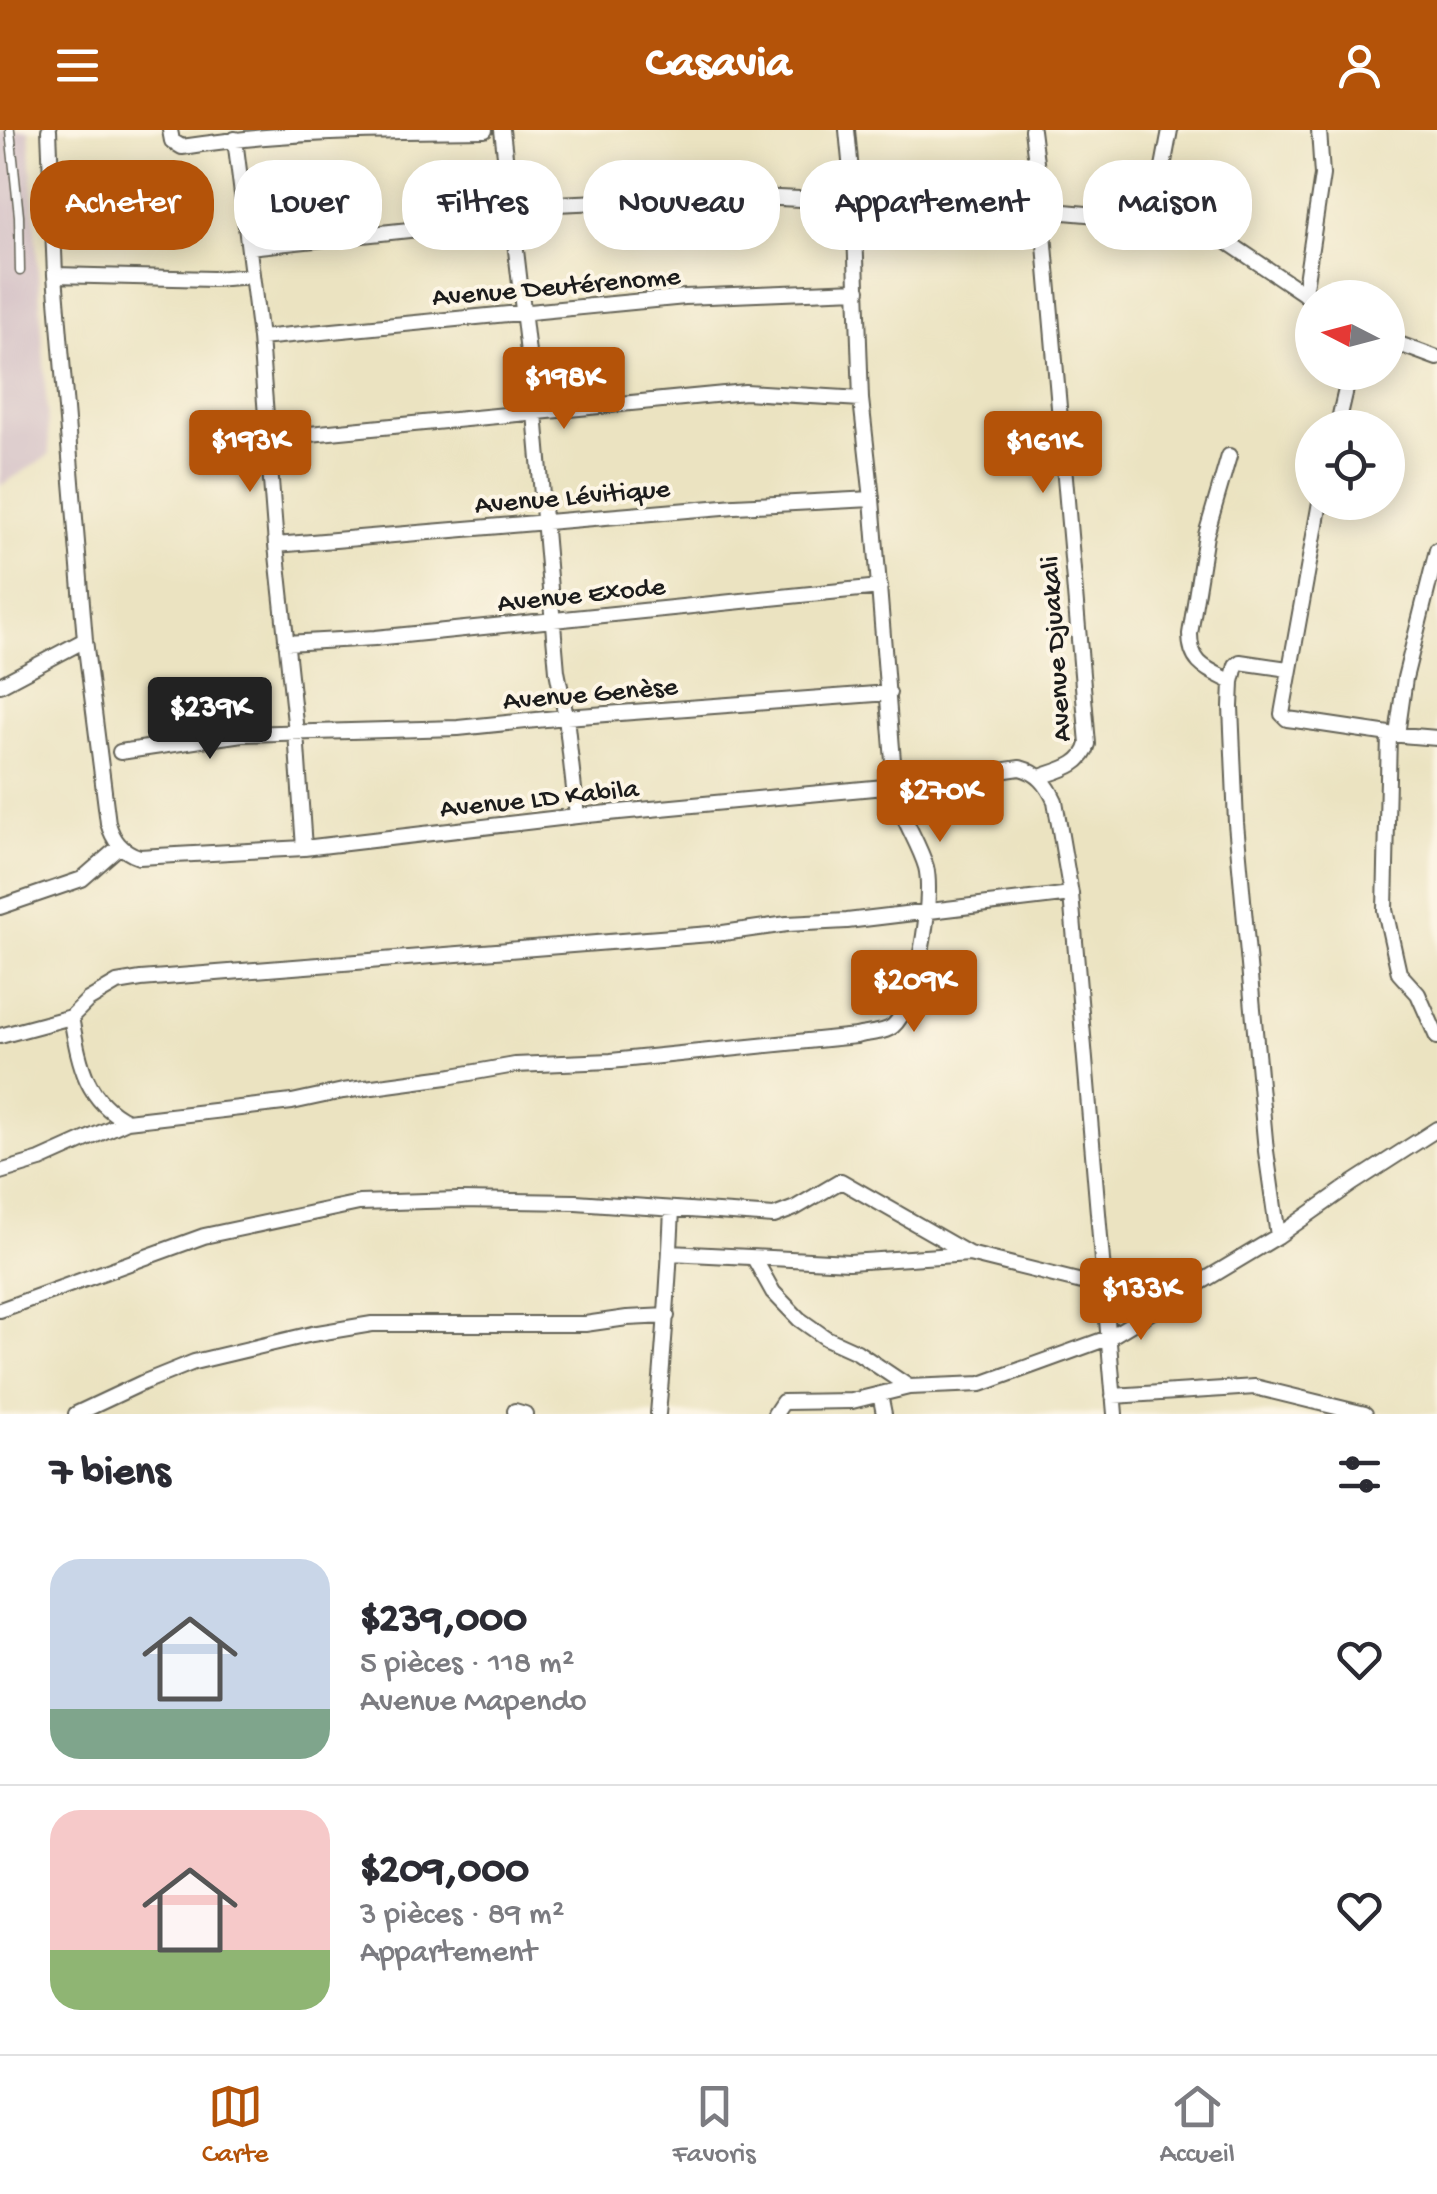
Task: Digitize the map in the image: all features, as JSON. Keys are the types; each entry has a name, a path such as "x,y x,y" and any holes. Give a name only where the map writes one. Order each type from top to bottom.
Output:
{"street":[{"path":"0,907 82,879 120,846 108,823 85,640 56,275 49,130"},
{"path":"173,138 182,147 304,132 485,130"},
{"path":"502,130 506,160"},
{"path":"847,130 850,160"},
{"name":"Avenue Djuakali","path":"1032,130 1036,160"},
{"path":"1164,160 1170,130"},
{"path":"1310,280 1322,175 1319,130"},
{"path":"236,139 239,160"},
{"path":"563,208 734,196 800,199"},
{"path":"250,250 304,848"},
{"path":"517,250 552,620 577,816"},
{"path":"0,1172 40,1160 127,1121 292,1102 514,1065 630,1059 856,1036 890,1028 897,1022 918,972 927,911 927,870 902,812 896,786 861,399 856,250"},
{"name":"Avenue Djuakali","path":"1040,778 1080,761 1088,744 1045,250"},
{"path":"1239,250 1295,288"},
{"path":"56,275 212,279 252,276"},
{"name":"Avenue Deutérenome","path":"260,338 685,297 858,290"},
{"path":"1405,346 1437,358"},
{"path":"268,438 746,392 861,399"},
{"path":"1229,456 1206,535 1190,650 1212,672 1232,682"},
{"name":"Avenue Lévitique","path":"276,545 545,521 872,499"},
{"path":"1317,520 1288,669 1284,717 1437,738"},
{"path":"1437,550 1393,734 1385,910 1400,977 1418,994 1437,1037"},
{"name":"Avenue Exode","path":"286,643 375,638 880,587"},
{"path":"0,685 85,640"},
{"path":"1278,1236 1266,1151 1236,823 1232,682 1240,662 1288,669"},
{"name":"Avenue Genèse","path":"120,752 242,734 458,728 888,693"},
{"name":"Avenue LD Kabila","path":"120,846 139,857 304,848 577,816 896,786 1020,768 1040,778"},
{"path":"1040,778 1055,800 1071,894 1115,1414"},
{"path":"0,1036 71,1017 88,1000 117,983 141,979 846,922 1071,894"},
{"path":"71,1017 90,1088 108,1112 127,1121"},
{"path":"775,1414 784,1402 852,1401 910,1387 981,1384 1108,1338 1278,1236 1437,1129"},
{"path":"0,1310 204,1236 359,1203 576,1202 774,1216 841,1181 970,1254 1102,1287"},
{"path":"658,1414 672,1208"},
{"path":"670,1253 849,1262 970,1254"},
{"path":"754,1258 773,1292 799,1319 910,1387"},
{"path":"76,1414 194,1362 327,1331 372,1324 585,1324 667,1316"},
{"path":"1113,1396 1255,1387 1366,1414"},
{"path":"880,1394 884,1414"}],"lane":[{"path":"10,130 20,272"}],"shaded area":[{"path":"0,130 29,130 30,250 37,250 50,455 0,486"}]}
